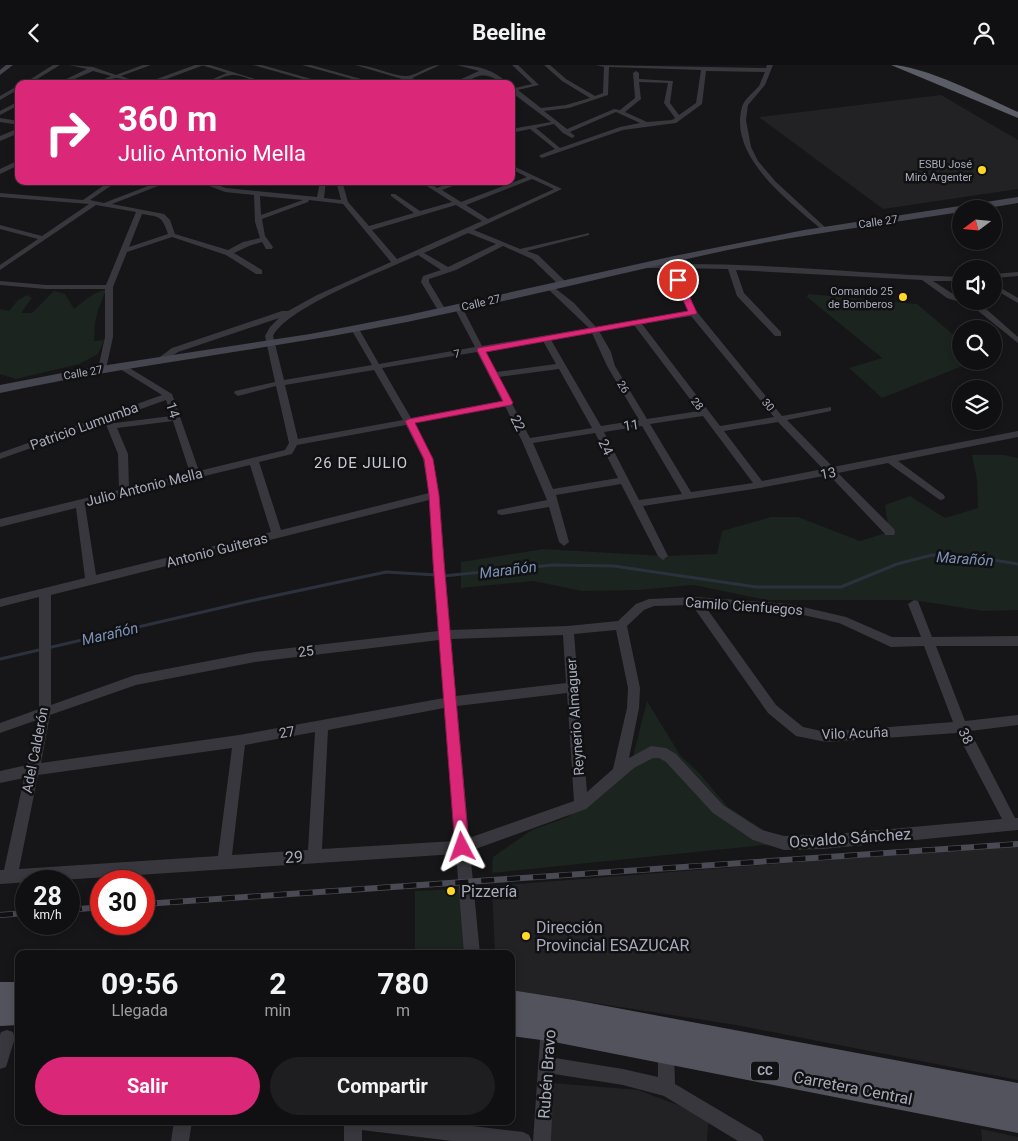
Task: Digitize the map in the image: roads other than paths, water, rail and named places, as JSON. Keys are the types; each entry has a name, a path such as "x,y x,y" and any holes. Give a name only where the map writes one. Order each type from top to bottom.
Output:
{"highway":[{"path":"895,65 1018,115"},
{"path":"908,65 1018,109"}],"main road":[{"path":"1002,203 1018,201"},
{"name":"Calle 27","path":"0,389 102,369 271,344 355,329 459,309 642,266 670,263 782,237 952,210"},
{"path":"0,994 15,993"},
{"name":"Carretera Central","path":"515,1004 550,1018 666,1052 1018,1120"},
{"path":"0,1014 15,1013"},
{"name":"Carretera Central","path":"515,1022 550,1018 1018,1096"}],"street":[{"path":"32,80 57,65"},
{"path":"72,65 93,69 128,80"},
{"path":"67,80 101,65"},
{"path":"106,80 148,65"},
{"path":"158,80 203,65 255,80"},
{"path":"249,68 256,65 311,80 337,68"},
{"path":"304,65 363,80"},
{"path":"358,65 415,80"},
{"path":"404,80 437,65"},
{"path":"460,65 497,75 503,80"},
{"path":"515,65 536,84 534,86 515,89"},
{"path":"547,65 564,80 594,98"},
{"path":"599,65 769,68 762,85 745,105 743,120 748,147 755,162 824,229"},
{"path":"539,110 568,107 606,94 607,65"},
{"path":"621,112 638,99 635,67"},
{"path":"542,156 580,141 622,128 674,122 699,105 704,68"},
{"path":"215,80 242,71"},
{"path":"468,80 484,71"},
{"path":"636,80 671,83 667,103 678,118"},
{"path":"0,87 15,88"},
{"path":"0,98 15,90"},
{"path":"515,93 520,99 539,110 553,123 580,141"},
{"path":"0,113 15,105"},
{"path":"565,132 616,110 646,124"},
{"path":"0,120 15,122"},
{"path":"515,130 553,123"},
{"path":"532,128 558,149"},
{"path":"0,139 15,132"},
{"path":"10,134 15,135"},
{"path":"0,172 15,163"},
{"path":"292,447 270,331 276,324 306,305 395,262 559,189 515,169"},
{"path":"515,183 532,177"},
{"path":"85,201 109,185"},
{"path":"106,204 157,185"},
{"path":"207,185 257,194 344,202"},
{"path":"320,200 322,185"},
{"path":"341,185 344,202 395,262"},
{"path":"429,185 487,221"},
{"path":"437,190 452,185"},
{"path":"368,229 458,204 510,185"},
{"path":"257,194 258,218 262,240 269,247"},
{"path":"0,195 85,201 140,210 166,217 172,235"},
{"path":"393,195 419,214"},
{"path":"258,218 310,199"},
{"path":"0,268 95,203"},
{"path":"102,369 109,337 109,287 140,210"},
{"path":"0,227 42,238"},
{"path":"468,230 535,257 563,284"},
{"path":"520,251 587,234"},
{"path":"122,251 148,245 172,235 229,253 259,271"},
{"path":"229,253 246,244 262,240"},
{"path":"443,312 425,282 426,278 447,271 502,244"},
{"path":"418,252 447,271"},
{"path":"670,263 952,279"},
{"name":"30","path":"670,263 693,313 780,419 890,532"},
{"path":"731,266 740,294 778,334"},
{"path":"1002,275 1018,274"},
{"path":"924,278 952,297"},
{"path":"0,283 46,287 109,287"},
{"name":"26","path":"551,287 582,315 594,329 605,346 611,366 688,495"},
{"path":"1002,291 1018,301"},
{"path":"157,362 175,350 306,305"},
{"name":"22","path":"459,309 527,441 551,498 564,542"},
{"path":"982,310 1018,341"},
{"name":"7","path":"238,393 280,383 693,313"},
{"name":"28","path":"636,322 760,485"},
{"path":"355,329 409,421 428,459 434,495 444,635 472,950"},
{"name":"24","path":"546,338 598,430 622,481 663,556"},
{"path":"494,375 562,366"},
{"name":"14","path":"123,367 136,377 169,396 195,475"},
{"name":"Patricio Lumumba","path":"0,456 110,421 169,396"},
{"name":"Julio Antonio Mella","path":"0,523 254,461 292,447 409,421 508,403"},
{"path":"717,429 828,409"},
{"name":"11","path":"527,441 704,413"},
{"path":"124,492 123,454 110,421 176,417"},
{"name":"13","path":"636,504 832,472 1018,434"},
{"path":"890,460 940,497"},
{"path":"254,461 277,535"},
{"path":"502,512 622,481"},
{"name":"Antonio Guiteras","path":"0,603 434,495"},
{"path":"80,503 91,581"},
{"name":"Adel Calderón","path":"5,877 45,711 45,592"},
{"name":"Camilo Cienfuegos","path":"621,625 640,607 653,602 695,601 790,608 842,620 891,642 1018,641"},
{"name":"Vilo Acuña","path":"695,601 772,709 800,732 826,737 961,727 1018,720"},
{"name":"38","path":"914,604 927,643 961,727 1015,825"},
{"path":"618,773 633,708 634,689 621,625"},
{"name":"25","path":"0,728 135,680 255,657 444,635 568,630 621,625"},
{"name":"Reynerio Almaguer","path":"568,630 581,805"},
{"name":"27","path":"0,777 32,770 239,741 451,702 573,687"},
{"path":"315,856 322,725"},
{"path":"224,861 239,741"},
{"name":"Osvaldo Sánchez","path":"581,805 618,773 651,752 661,753 671,758 718,809 758,835 784,843 823,842 1015,825"},
{"name":"29","path":"5,877 224,861 462,847 581,805"},
{"name":"Rubén Bravo","path":"542,1141 550,1018"},
{"path":"0,1061 7,1038"},
{"path":"666,1052 667,1088"},
{"path":"547,1065 623,1077 667,1088 755,1141"},
{"path":"180,1141 182,1125"},
{"path":"353,1125 353,1141"},
{"path":"391,1125 523,1141"}],"waterway":[{"name":"Marañón","path":"443,576 553,565 614,566 756,587 841,587 897,564 932,555 975,557 1018,564"},
{"name":"Marañón","path":"0,659 250,601 386,572 437,575"}],"railway":[{"path":"155,903 1018,844"},
{"path":"80,909 90,908"},
{"path":"0,915 15,914"}],"place":[{"name":"ESBU José Miró Argenter","path":"982,170"},
{"name":"Comando 25 de Bomberos","path":"903,297"},
{"name":"Pizzería","path":"451,891"},
{"name":"Dirección Provincial ESAZUCAR","path":"526,936"}],"district":[{"name":"26 DE JULIO","path":"361,463"}]}
